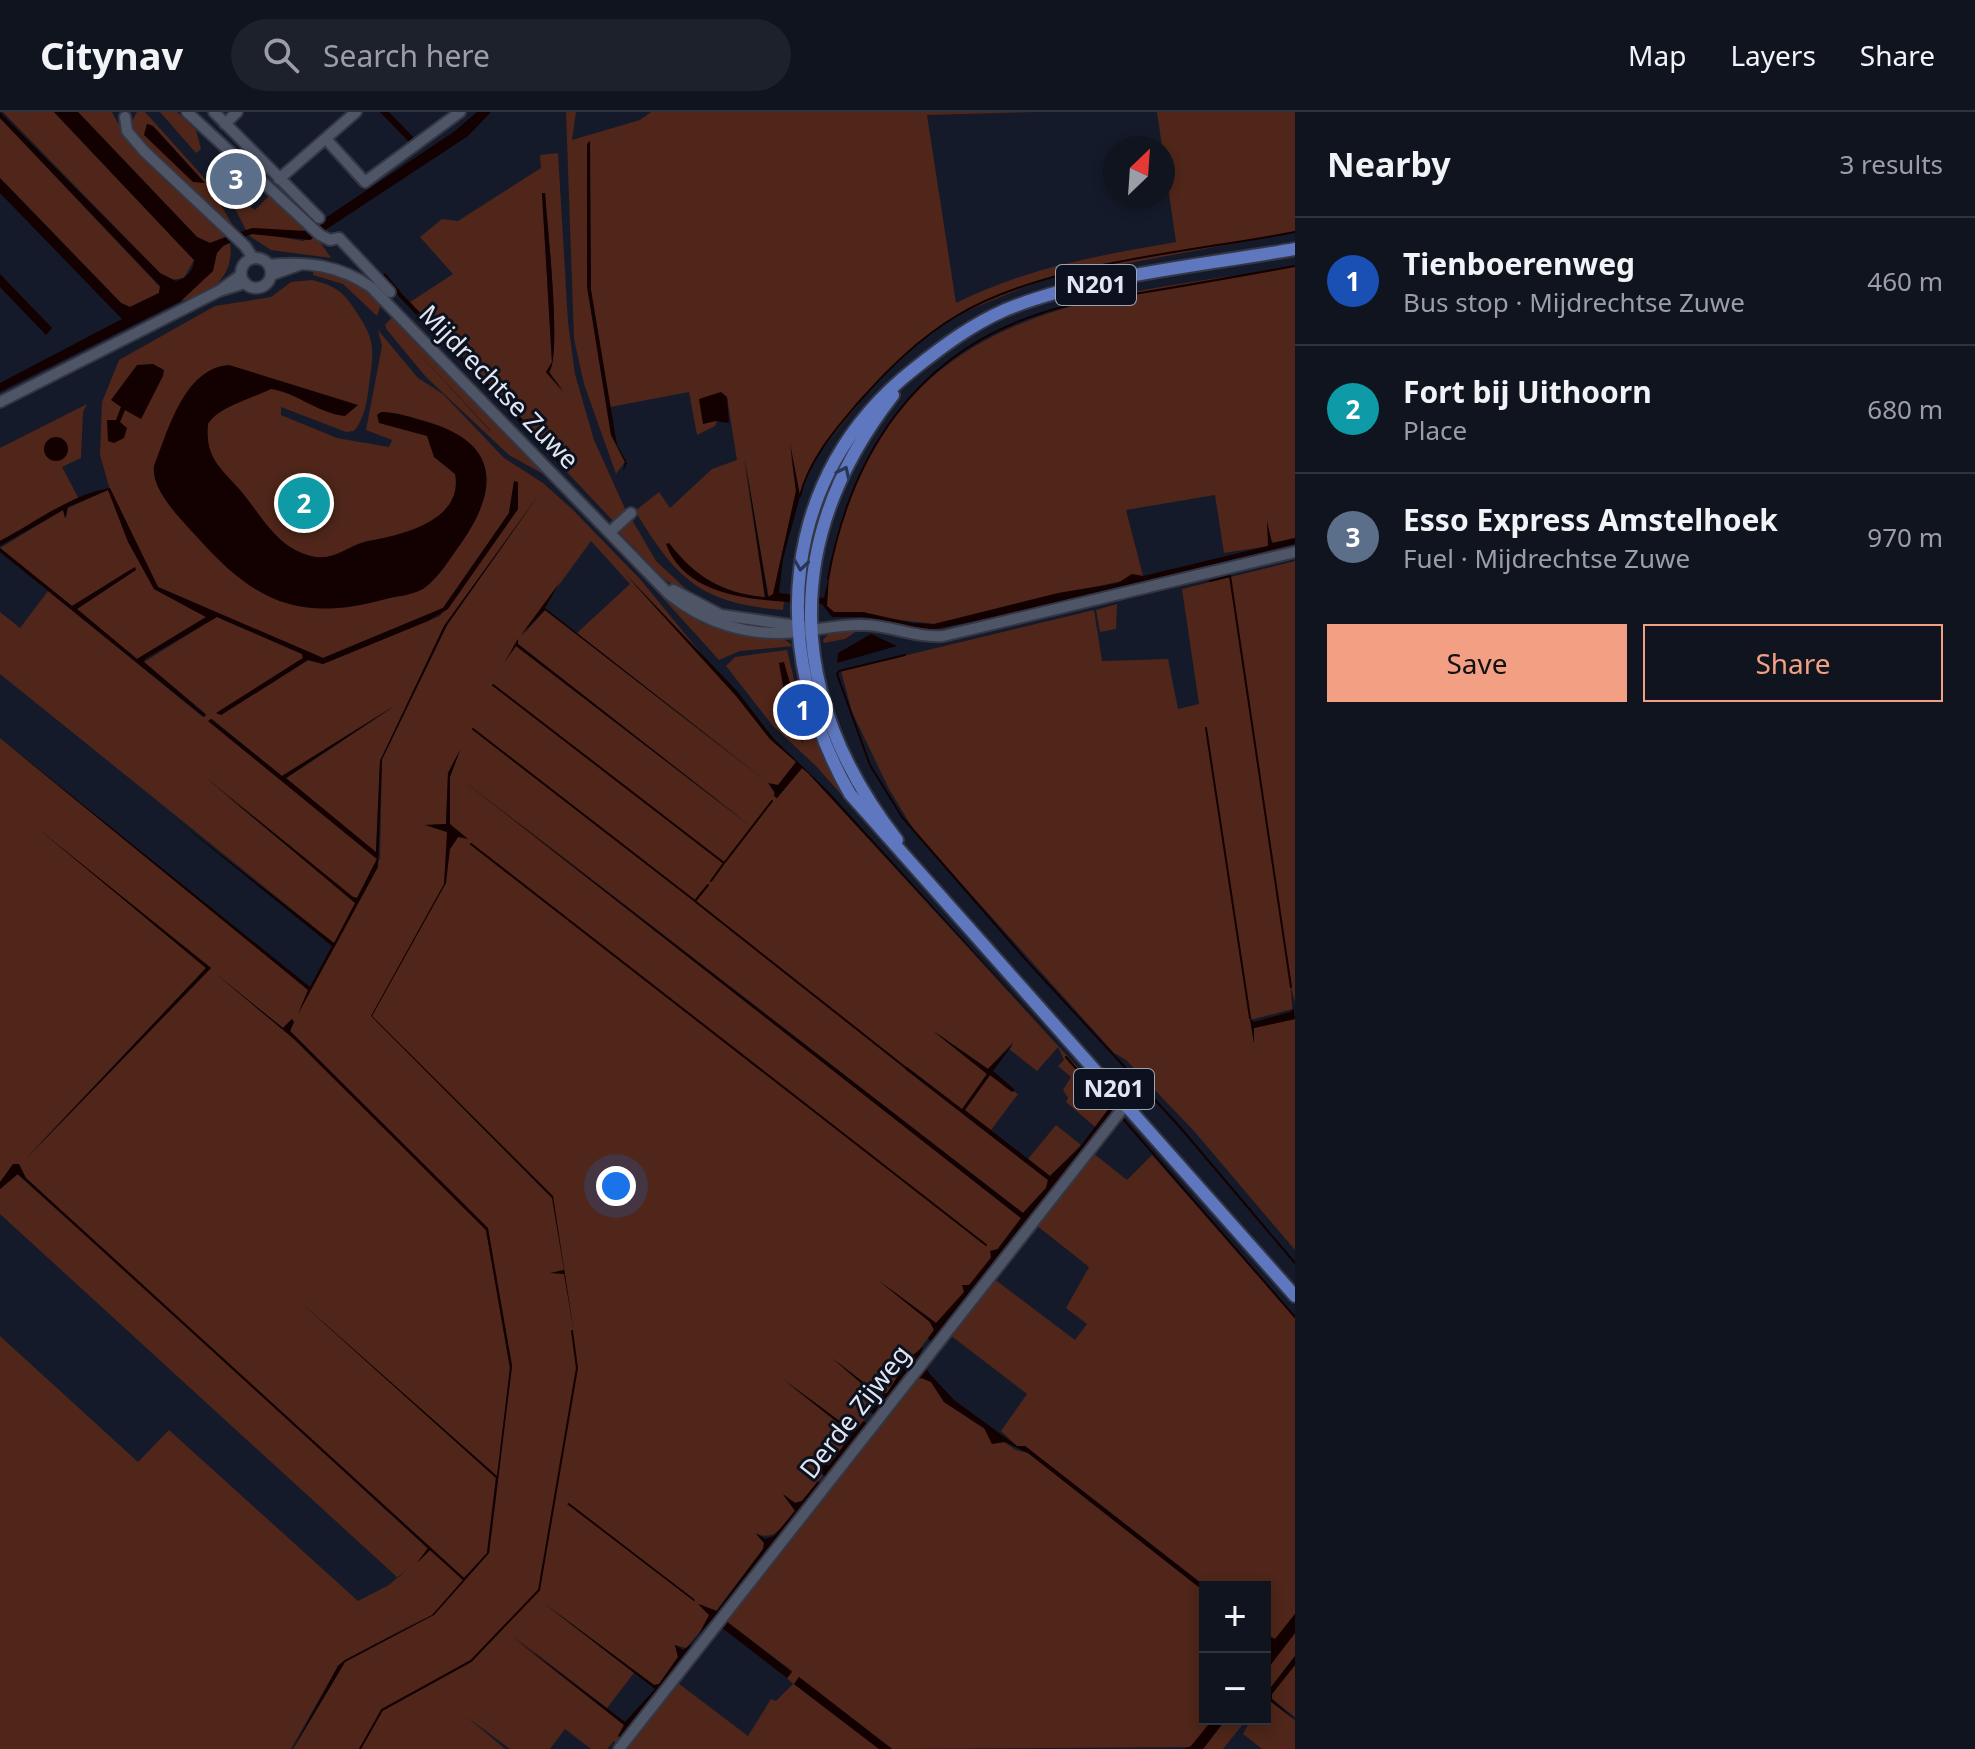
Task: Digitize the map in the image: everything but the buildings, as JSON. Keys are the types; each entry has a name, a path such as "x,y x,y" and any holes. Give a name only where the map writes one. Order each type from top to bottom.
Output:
{"main road":[{"name":"N201","path":"1295,249 1045,296 974,326 915,368 865,433 840,481 797,628 811,710 833,765 872,822 1127,1103 1295,1296"},
{"name":"N201","path":"804,600 821,698 844,760 878,816 930,884"}],"street":[{"name":"Mijdrechtse Zuwe","path":"187,112 314,221"},
{"name":"Mijdrechtse Zuwe","path":"214,112 279,179 314,221 320,235 330,240 339,238 349,245 390,292"},
{"path":"225,124 237,112"},
{"path":"279,179 356,112"},
{"path":"326,139 365,182 458,112"},
{"path":"125,114 127,131 137,144 233,237 249,260 270,270"},
{"path":"0,402 243,279 249,260"},
{"name":"Mijdrechtse Zuwe","path":"243,279 261,287 270,270 301,265 336,268 371,287 648,572 690,611 716,623 762,632 811,629"},
{"path":"610,532 631,513"},
{"path":"811,629 867,625 912,635 943,636 1295,552"},
{"name":"Derde Zijweg","path":"619,1749 1127,1103"}],"shaded area":[{"path":"0,112 160,273 176,281 189,274 194,260 54,112 78,112 197,237 210,243 252,228 306,231 455,131 477,112 491,112 468,136 310,240 252,234 224,245 217,253 213,271 181,301 0,392 0,383 122,319 0,193 0,178 121,303 130,307 159,293 160,286 0,118"},
{"path":"3,112 54,112 194,260 184,278 171,280 160,273"},
{"path":"78,112 112,112 135,148 227,236 210,243 197,237"},
{"path":"137,112 145,112 207,181 236,231 199,196 196,197 129,127","holes":["147,124 153,126 204,182 144,135"]},
{"path":"160,112 177,112 196,130 201,149 196,153"},
{"path":"380,112 389,112 414,138 409,142"},
{"path":"566,112 576,112 572,140 640,120 651,112 1038,112 927,115 956,303 1037,272 1176,242 1171,208 1175,208 1175,136 1161,136 1157,112 1295,112 1295,232 1044,279 957,315 916,344 876,382 816,457 800,496 791,455 796,491 773,594 769,598 744,459 765,598 784,601 783,610 730,601 710,594 693,583 664,554 635,511 659,492 670,508 712,469 737,460 727,398 715,426 697,435 689,392 610,407 591,290 589,141 587,286 611,435 625,462 616,474 584,384 574,339","holes":["669,543 699,574 741,593 716,589 671,554"]},
{"path":"0,118 160,287 159,293 130,307 121,303 0,178"},
{"path":"147,124 153,126 205,183 193,182 144,135"},
{"path":"590,141 591,290 617,445 627,463 623,471 625,462 611,435 587,286 587,144"},
{"path":"558,153 568,322 575,374 594,440 627,513 615,523 566,471 570,468 410,302 453,274 420,237 442,219 458,221 541,168 540,155","holes":["542,193 545,193 554,316 553,361 549,372 564,391 546,372 552,363"]},
{"path":"542,193 545,193 554,316 553,361 549,372 563,392 546,372 552,362"},
{"path":"270,195 309,229 297,233 246,230 232,203 239,198 255,210"},
{"path":"259,233 303,241 316,236 331,258 271,250 248,235"},
{"path":"230,243 229,265 219,282 202,294 181,301 220,248"},
{"path":"1295,266 1295,538 1274,544 1269,537 1269,546 1224,553 1215,495 1126,510 1143,576 934,624 834,612 827,606 837,534 864,466 900,410 944,367 994,336 1050,313 1108,297"},
{"path":"313,269 343,276 361,285 380,307 377,316 343,284 313,275"},
{"path":"385,273 570,469 566,471 406,304 381,277"},
{"path":"0,274 52,328 46,335 0,287"},
{"path":"312,280 333,287 351,304 372,345 365,409 354,431 346,432 281,407 281,415 337,438 389,447 392,440 366,430 382,346 378,330 418,378 443,394 504,458 543,483 572,509 640,579 704,657 625,573 737,696 770,739 797,762 778,785 769,784 777,798 802,768 808,773 1115,1108 1110,1107 1095,1127 1066,1102 1068,1098 1063,1090 1071,1077 1058,1066 1064,1060 1058,1047 1037,1071 1009,1049 1013,1042 988,1069 934,1031 987,1074 962,1110 907,1067 905,1069 1048,1180 1046,1188 1023,1213 500,808 1021,1218 942,1321 936,1323 879,1281 930,1322 934,1330 887,1393 879,1395 833,1359 880,1400 858,1428 849,1428 786,1382 847,1430 850,1438 829,1465 811,1461 823,1476 802,1501 795,1503 783,1495 795,1510 774,1534 756,1534 764,1543 763,1549 716,1611 699,1604 710,1615 709,1621 686,1648 675,1645 678,1657 659,1684 654,1685 546,1605 634,1673 607,1708 512,1635 624,1725 617,1749 614,1749 617,1744 614,1741 607,1749 591,1749 565,1729 550,1749 510,1749 467,1717 505,1749 293,1749 345,1662 426,1617 345,1660 338,1666 291,1749 0,1749 0,1336 138,1462 169,1430 358,1601 389,1585 397,1577 0,1214 0,1189 17,1174 186,1325 20,1173 9,1173 0,1182 0,738 309,990 298,1013 335,944 0,674 0,612 20,628 48,591 203,717 206,714 144,662 217,617 302,654 303,658 217,713 221,715 308,660 323,664 440,616 518,509 514,482 509,513 443,608 323,658 158,587 110,490 100,455 102,402 119,360 215,306 271,297 291,282","holes":["537,497 447,625 382,760 380,858 356,903 224,794 357,898 377,859 209,721 212,719 282,776 395,706 285,779 376,853 380,761 444,626","591,541 630,584 577,633 764,779 545,610 522,636","518,639 518,644 751,827 516,646 513,647","460,750 450,777 450,824 459,836 450,849 447,865 447,832 426,825 446,824 448,773","135,909 211,968 24,1160 206,968","216,974 283,1028 291,1020 294,1022 290,1031 487,1228 512,1366 489,1553 434,1615 463,1580 430,1550 417,1562 428,1549 209,1347 464,1578 487,1553 496,1478 304,1305 497,1477 510,1368 486,1230 294,1039","568,1504 694,1599 694,1601"]},
{"path":"396,317 545,475 509,455 426,377 385,325","holes":["402,335 490,430 490,431"]},
{"path":"153,364 164,370 163,376 141,419 125,410 120,422 127,428 124,438 114,443 108,441 107,420 116,420 121,407 111,400 137,365"},
{"path":"229,365 358,405 345,416 271,389 228,408 208,424 209,445 216,461 279,538 299,552 327,557 361,543 397,535 427,523 450,503 455,490 455,474 434,457 427,436 379,423 377,415 381,412 399,414 451,431 480,455 486,469 483,503 462,542 429,585 413,593 355,606 308,608 287,603 247,584 182,521 158,487 154,466 172,419 189,389 213,369"},
{"path":"721,392 727,397 729,423 716,421 703,424 699,399"},
{"path":"87,404 83,412 81,458 62,467 79,499 0,541 0,448"},
{"path":"56,437 67,444 68,449 61,460 56,461 45,454 44,449 51,438"},
{"path":"790,443 800,496 783,559 779,593 824,598 829,576 827,606 834,612 863,612 912,623 934,624 1058,593 1118,583 1132,574 1143,576 1268,546 1267,521 1272,543 1295,538 1295,544 1033,609 931,630 864,617 832,617 822,604 734,595 693,578 677,564 666,544 669,543 689,565 711,581 736,592 765,597 745,459 768,597 773,594 796,491"},
{"path":"514,481 518,482 518,509 448,609 428,621 323,664 308,660 221,715 216,713 303,658 302,654 217,617 145,659 144,662 206,715 204,717 0,552 0,548 72,606 135,567 136,570 77,609 137,659 206,617 154,589 128,542 108,490 68,507 65,518 63,510 0,546 0,541 54,510 82,496 110,488 158,587 323,658 443,608 509,513"},
{"path":"108,490 154,589 206,617 137,659 77,609 135,567 72,606 0,548 63,510 66,518 68,508"},
{"path":"538,496 447,625 382,759 378,867 298,1014 308,990 0,738 310,987 332,946 173,817 334,943 355,903 204,776 353,897 357,898 377,859 208,721 211,719 282,776 394,706 286,778 376,852 380,761 444,626"},
{"path":"631,518 656,561 685,588 681,591 663,578 617,530"},
{"path":"623,554 667,600 702,623 748,637 783,638 793,646 740,651 719,660"},
{"path":"1295,561 1295,1003 1291,987 1293,1009 1250,1020 1254,1043 1254,1028 1295,1019 1295,1250 1194,1131 1126,1060 1114,1053 915,832 889,789 852,712 841,671 1094,610 1102,661 1168,659 1178,709 1199,704 1182,589"},
{"path":"624,573 737,691 774,739 829,792 1060,1046 808,773 802,768 777,798 774,796 775,792 768,783 778,785 796,762 770,739 736,696"},
{"path":"560,582 545,608 764,780 545,610 521,635"},
{"path":"1117,604 1116,629 1100,632 1096,610"},
{"path":"860,629 845,639 824,643 831,631"},
{"path":"871,634 897,646 837,663 838,653"},
{"path":"518,639 518,644 752,827 516,646 504,663"},
{"path":"787,650 802,713 842,788 871,828 816,766 773,726 726,666 735,657"},
{"path":"784,662 805,738 802,742 785,697 779,663"},
{"path":"460,750 450,777 450,824 468,839 458,837 450,849 446,883 372,1016 553,1196 574,1333 564,1274 550,1273 564,1270 552,1198 371,1016 444,884 447,832 425,825 446,824 448,773"},
{"path":"456,775 1023,1213 1046,1188 1048,1180 905,1069 907,1067 962,1109 987,1074 933,1031 988,1069 1014,1043 993,1071 1015,1090 1012,1092 990,1075 965,1110 1050,1176 1079,1148 1110,1107 1113,1110 931,1342 928,1338 934,1330 930,1322 878,1280 936,1323 964,1292 962,1285 969,1285 991,1258 990,1251 998,1249 1021,1218"},
{"path":"36,827 211,968 24,1161 206,968"},
{"path":"216,974 283,1028 292,1019 294,1022 290,1031 488,1228 512,1366 489,1553 434,1615 345,1662 293,1749 338,1666 345,1660 432,1615 463,1580 430,1550 417,1563 428,1548 18,1174 0,1189 0,1182 13,1164 19,1164 26,1178 464,1578 487,1553 496,1478 298,1300 497,1476 510,1368 486,1230 294,1039"},
{"path":"1290,985 1295,1019 1254,1028 1254,1043 1250,1018 1254,1022 1290,1012 1293,1009"},
{"path":"990,1075 1018,1094 991,1130 964,1110"},
{"path":"1056,1125 1081,1145 1050,1176 1028,1159"},
{"path":"1093,1153 1127,1180 1152,1155 1295,1318 1295,1614 1275,1640 1271,1638 1271,1581 1199,1582 1025,1446 1017,1446 1001,1431 1027,1394 950,1335 994,1279 1075,1340 1087,1324 1066,1308 1089,1267 1036,1225"},
{"path":"923,1347 915,1366 875,1415 870,1412 880,1399 832,1358 880,1395 887,1393 909,1358"},
{"path":"930,1358 926,1368 954,1400 1017,1446 1025,1446 1199,1582 1199,1587 1028,1453 1005,1442 992,1444 984,1428 944,1402 931,1382 922,1378 913,1380"},
{"path":"921,1378 931,1382 944,1402 1016,1450 1028,1453 1199,1587 1199,1725 1208,1725 1191,1747 892,1749 799,1677 794,1684 879,1749 621,1749 678,1683 748,1736 771,1699 776,1701 793,1684 787,1678 792,1671 726,1621 913,1380"},
{"path":"783,1379 849,1428 858,1428 863,1421 868,1424 827,1479 811,1461 829,1465 850,1437 847,1430"},
{"path":"818,1481 820,1485 749,1578 699,1634 709,1615 698,1604 717,1611 763,1549 764,1543 756,1533 765,1539 774,1536 795,1511 783,1494 795,1503 802,1501"},
{"path":"569,1503 695,1600 567,1504"},
{"path":"545,1604 654,1685 659,1684 678,1657 675,1645 683,1650 695,1642 622,1739 618,1736 624,1725 511,1636 625,1722 655,1689"},
{"path":"1295,1614 1295,1633 1271,1664 1271,1637 1275,1639"},
{"path":"726,1621 792,1672 787,1678 721,1627"},
{"path":"1295,1633 1295,1656 1271,1687 1271,1664"},
{"path":"1295,1656 1295,1665 1272,1694 1272,1699 1295,1720 1271,1702 1271,1687"},
{"path":"1295,1665 1295,1717 1272,1699 1272,1693"},
{"path":"799,1677 892,1749 879,1749 794,1684"},
{"path":"1271,1702 1295,1720 1295,1749 1262,1749 1243,1734 1248,1725 1271,1725"},
{"path":"1208,1725 1221,1725 1203,1749 1184,1749 1191,1746"},
{"path":"1221,1725 1242,1725 1223,1749 1203,1749"}],"waterway":[{"path":"800,496 816,458 857,404 904,355 958,315 1034,282 1077,271 1295,232"},
{"path":"828,579 838,534 853,491 872,452 895,415 924,383 957,355 995,332 1065,306 1295,266"},
{"path":"1210,581 1230,576 1291,987"},
{"path":"905,655 837,674 870,765 902,817 1027,961 1179,1126 1295,1263"},
{"path":"493,685 724,863 711,881"},
{"path":"1206,728 1250,1018"},
{"path":"473,729 695,901 708,885"},
{"path":"725,862 772,801"},
{"path":"471,844 986,1245"},
{"path":"696,902 906,1068"},
{"path":"1066,1057 1110,1107"},
{"path":"1124,1120 1295,1317"},
{"path":"360,1749 382,1710 471,1661 539,1590 577,1368 572,1331"}],"place":[{"name":"Esso Express Amstelhoek","path":"236,179"},
{"name":"Fort bij Uithoorn","path":"304,503"},
{"name":"Tienboerenweg","path":"803,710"}]}
